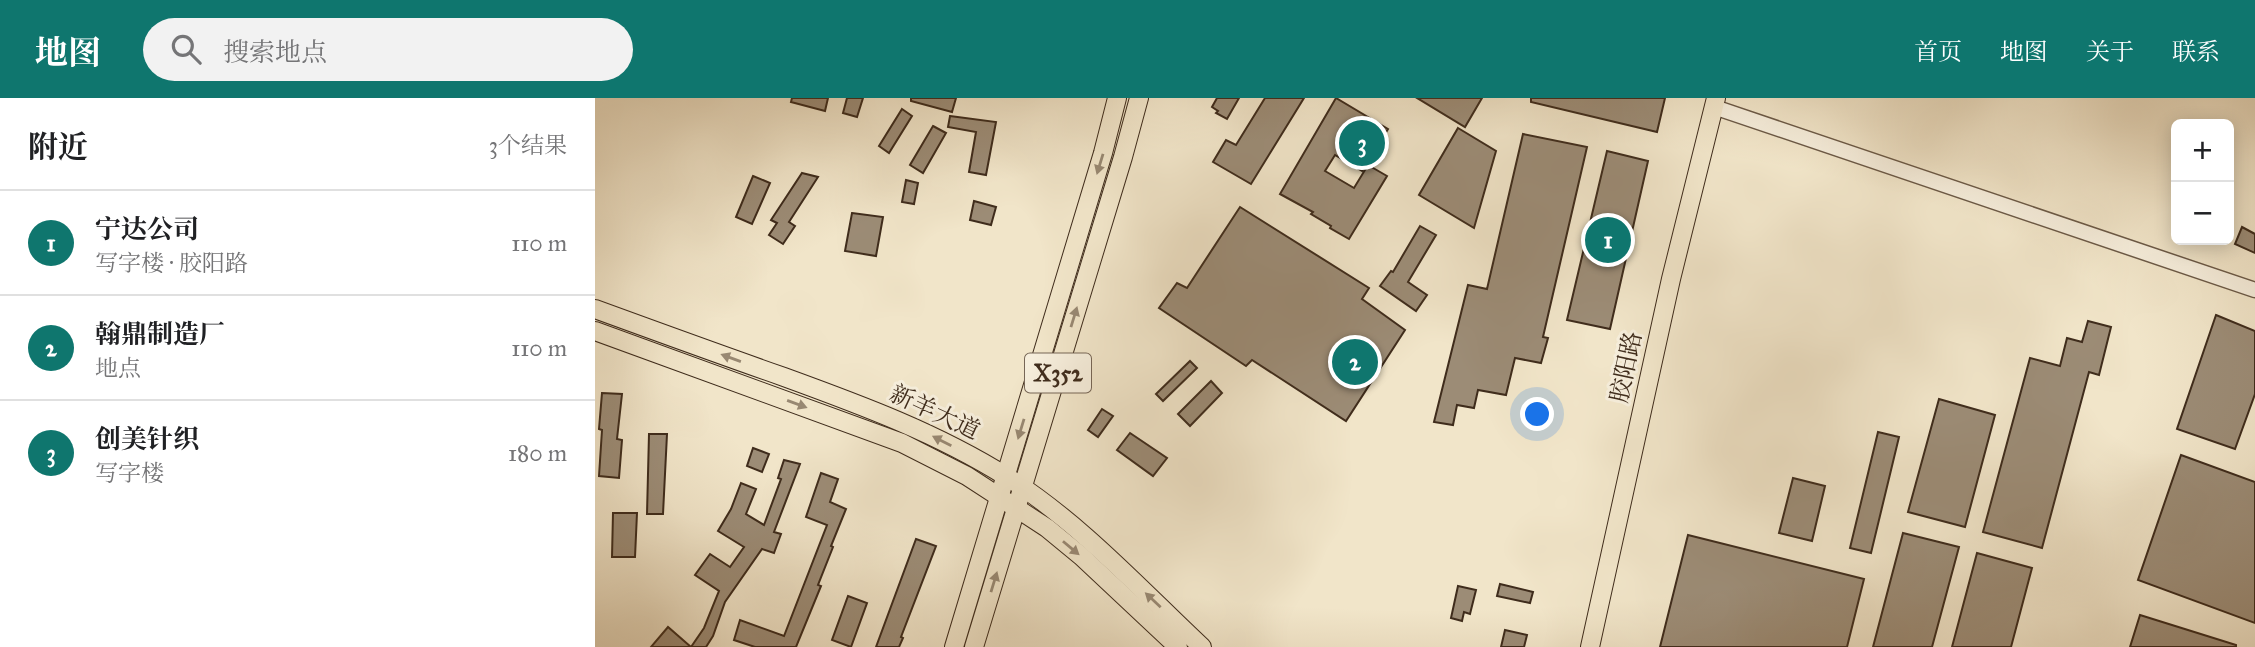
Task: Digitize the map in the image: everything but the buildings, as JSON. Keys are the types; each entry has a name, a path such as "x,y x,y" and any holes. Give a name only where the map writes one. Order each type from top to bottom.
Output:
{"main road":[{"name":"X352","path":"954,647 1007,477 1117,98"},
{"name":"X352","path":"974,647 1139,98"},
{"name":"胶阳路","path":"1590,647 1671,279 1715,102"},
{"name":"新羊大道","path":"595,309 868,408 923,431 1007,477 1080,531 1202,647"},
{"name":"新羊大道","path":"595,331 902,443 967,476 1047,528 1081,556 1178,647"}],"street":[{"path":"1715,102 2255,290"}],"place":[{"name":"创美针织","path":"1362,143"},
{"name":"宁达公司","path":"1608,240"},
{"name":"翰鼎制造厂","path":"1355,362"}]}
